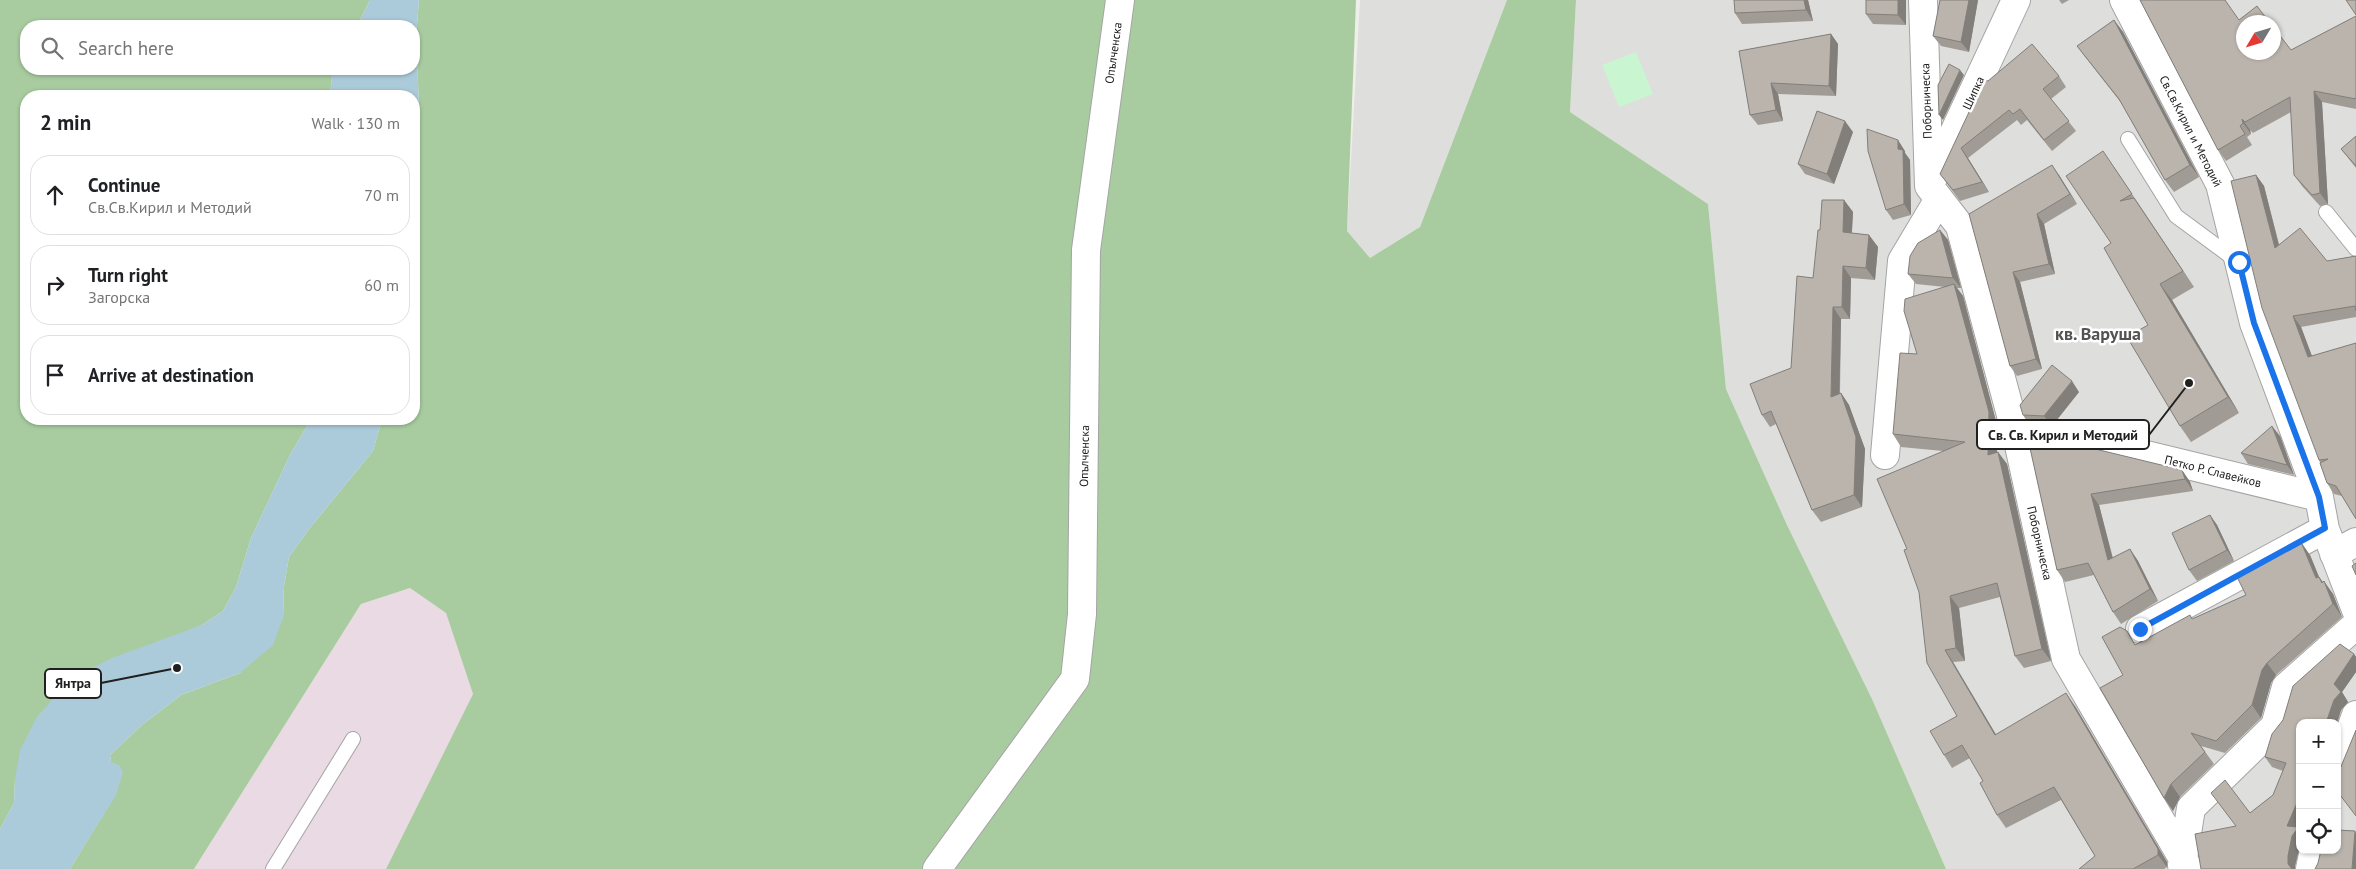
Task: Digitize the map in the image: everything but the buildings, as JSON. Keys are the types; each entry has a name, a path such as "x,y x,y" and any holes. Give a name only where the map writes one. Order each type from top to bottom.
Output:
{"street":[{"name":"Опълченска","path":"937,869 1075,679 1082,614 1086,250 1120,0"},
{"name":"Поборническа","path":"1924,0 1934,193 1960,226 2018,441 2066,659 2185,866"},
{"name":"Шипка","path":"1934,193 2016,0"},
{"name":"Св.Св.Кирил и Методий","path":"2124,0 2220,184 2254,323 2319,497 2325,528 2345,548 2356,610"},
{"path":"1885,455 1902,261 1934,193"},
{"name":"Петко Р. Славейков","path":"2018,441 2098,443 2319,497"},
{"path":"2140,629 2325,528"},
{"path":"2185,866 2191,808 2275,726 2286,687 2356,625"},
{"path":"2338,764 2356,716"},
{"path":"2310,869 2313,854"}],"lane":[{"path":"2128,139 2176,216 2239,262"},
{"path":"2326,212 2356,249"},
{"path":"273,869 353,739"}],"shaded area":[{"path":"1360,0 1507,0 1420,227 1370,258 1347,231"},
{"path":"1576,0 2356,0 2356,869 1946,869 1872,699 1787,525 1726,389 1708,204 1570,112"},
{"path":"410,588 446,613 473,694 386,869 194,869 361,604"}],"green space":[{"path":"0,0 370,0 360,20 20,20 20,75 332,75 331,90 20,90 20,425 308,425 290,455 251,538 236,587 223,611 202,625 168,640 15,779 14,803 0,829"},
{"path":"419,0 1356,0 1347,231 1370,258 1420,227 1507,0 1576,0 1570,112 1708,204 1726,389 1787,525 1872,699 1946,869 386,869 473,694 446,613 410,588 361,604 194,869 70,869 116,794 122,772 111,763 110,755 142,725 181,695 240,673 283,618 284,586 289,557 309,529 373,451 380,425 420,425 420,90 418,90 418,75 420,75 420,20 417,20"},
{"path":"1636,52 1653,94 1619,107 1602,65"}],"water":[{"path":"370,0 419,0 417,20 360,20"},
{"path":"418,75 418,90 331,90 332,76"},
{"path":"308,425 380,425 373,451 309,529 289,557 284,586 283,618 273,645 240,673 181,695 142,725 110,755 111,762 119,765 123,772 116,795 70,869 0,869 0,829 14,803 15,779 20,750 37,717 71,679 112,658 202,625 223,611 236,587 251,538 290,455"}],"place":[{"name":"Св. Св. Кирил и Методий","path":"2189,383"},
{"name":"Янтра","path":"177,668"}],"district":[{"name":"кв. Варуша","path":"2098,333"}],"route":[{"path":"2140,629 2325,528 2319,497 2254,323 2239,262"}]}
